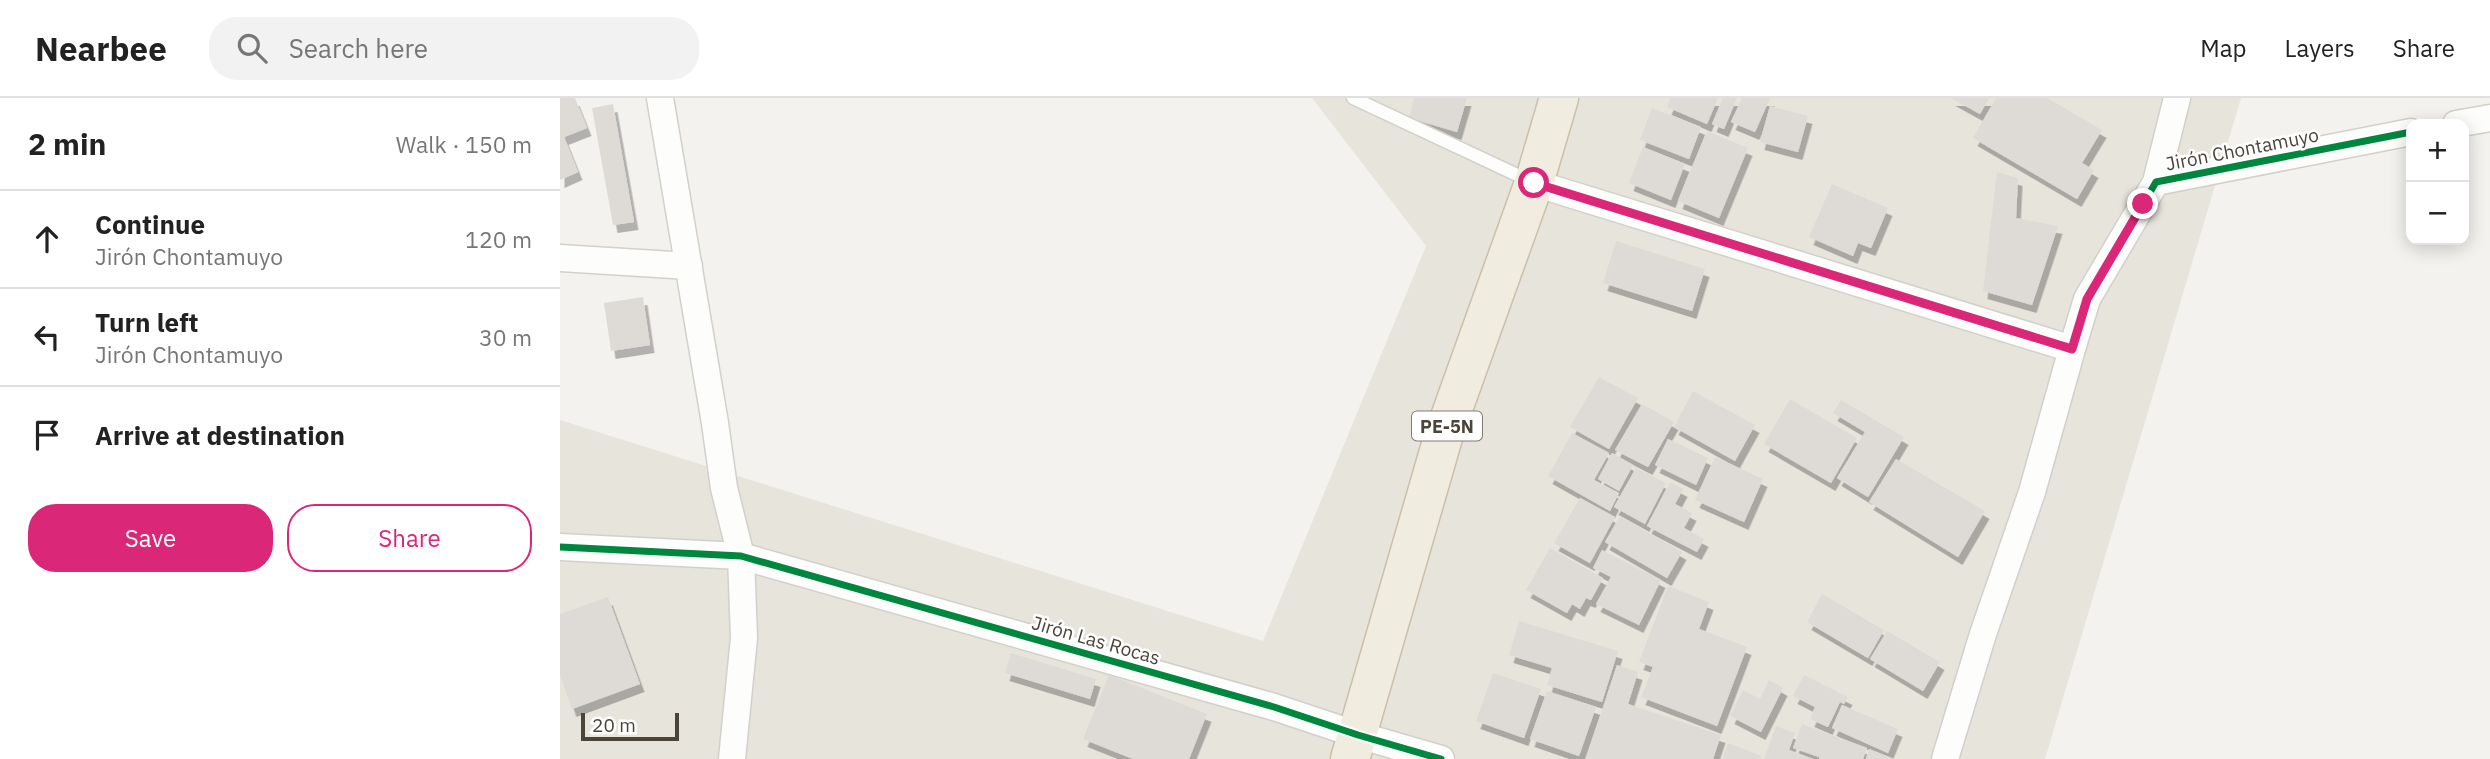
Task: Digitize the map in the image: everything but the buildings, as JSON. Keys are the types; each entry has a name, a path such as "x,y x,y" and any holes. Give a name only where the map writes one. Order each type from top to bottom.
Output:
{"highway":[{"name":"PE-5N","path":"1354,747 1444,434 1534,183 1559,98"}],"street":[{"path":"660,98 724,488 741,556 744,638 732,759"},
{"path":"2156,181 2177,98"},
{"path":"2469,122 2490,118"},
{"name":"Jirón Chontamuyo","path":"1945,759 1983,634 2032,492 2087,299 2156,181 2406,133"},
{"path":"1534,183 2072,349"},
{"path":"560,258 689,266"},
{"name":"Jirón Las Rocas","path":"560,547 741,556 1274,707 1354,747 1441,759"}],"lane":[{"path":"1353,98 1534,183"}],"shaded area":[{"path":"1312,98 2241,98 2045,759 560,759 560,420 1263,641 1426,246"}],"cycle path":[{"path":"1534,183 2072,349 2087,299 2156,182 2406,133"},
{"path":"560,547 741,556 1274,707 1441,759"}],"route":[{"path":"1534,183 2072,349 2087,299 2143,204"}]}
